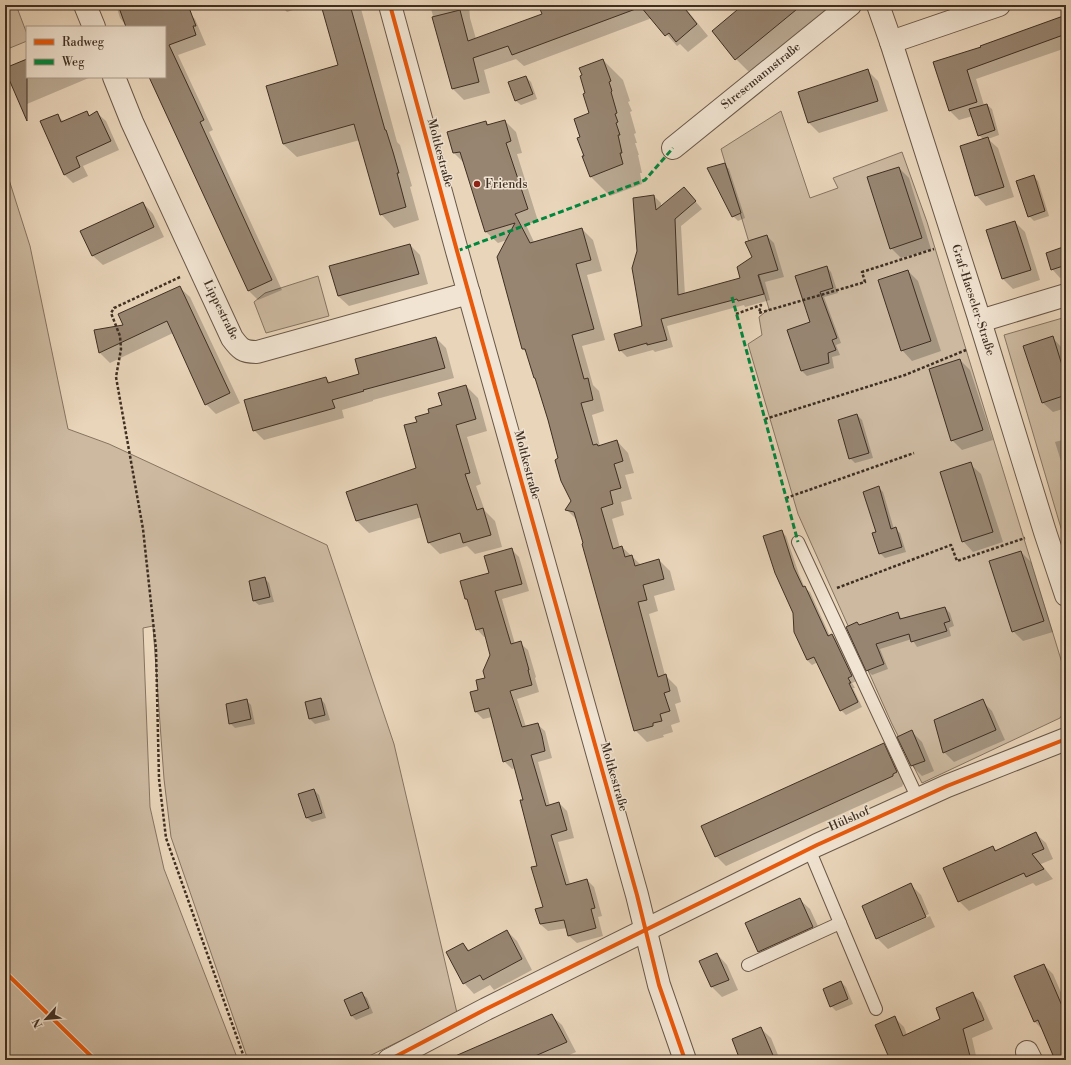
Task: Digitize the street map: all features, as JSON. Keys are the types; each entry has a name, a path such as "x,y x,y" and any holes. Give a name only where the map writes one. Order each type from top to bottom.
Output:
{"street":[{"path":"85,5 94,26"},
{"name":"Moltkestraße","path":"390,5 454,243 638,895 658,985 686,1060"},
{"name":"Stresemannstraße","path":"673,148 850,5"},
{"name":"Graf-Haeseler-Straße","path":"878,5 955,242 1066,595"},
{"path":"891,42 999,5"},
{"name":"Lippestraße","path":"114,78 132,122 201,268 232,338 238,346 247,352 257,352 469,294"},
{"path":"980,321 1066,295"},
{"name":"Hülshof","path":"645,929 808,849 918,799 1066,739"},
{"path":"389,1060 486,1009 645,929"}],"lane":[{"path":"798,542 918,799"},
{"path":"808,849 876,1010"},
{"path":"748,965 840,923"}],"path":[{"path":"736,314 761,305 759,313 865,282 862,272 955,242"},
{"path":"201,268 114,308 111,313 120,336 121,349 116,377 143,529 153,619 156,649 159,779 166,838 245,1060"},
{"path":"765,419 905,375 986,342"},
{"path":"786,498 914,453"},
{"path":"822,594 951,545 958,561 1045,532"}],"shaded area":[{"path":"5,5 16,5 26,31 26,41 5,50"},
{"path":"781,111 810,198 838,188 833,178 902,152 927,222 1066,676 1066,708 1060,718 922,783 892,724 798,514 748,344 762,335 759,317 769,309 721,149"},
{"path":"5,167 30,246 68,429 109,444 327,545 394,744 457,1013 361,1060 248,1060 171,837 164,779 153,626 143,628 150,807 164,869 238,1060 5,1060"},
{"path":"318,276 329,316 266,333 254,302 265,293"},
{"path":"1066,317 1066,545 1004,335"}],"building":[{"path":"118,5 188,5 196,26 193,26 196,35 169,45 204,120 200,122 272,280 248,291 149,78 166,78 166,26 126,26"},
{"path":"321,5 350,5 385,130 399,173 397,173 406,207 380,215 354,124 283,144 266,86 338,65"},
{"path":"552,5 682,5 697,24 676,42 669,33 665,36 641,7 512,55 508,46 473,58 479,82 452,89 432,17 460,10 468,41 542,14 540,9"},
{"path":"743,5 802,5 735,60 712,31"},
{"path":"1066,15 1066,34 967,70 977,102 949,111 933,62 981,47 980,46"},
{"path":"26,59 27,121 5,70 5,68"},
{"path":"603,59 611,81 609,82 617,113 615,114 618,122 616,123 620,135 618,135 623,164 590,177 577,138 580,137 574,119 589,113 583,94 585,93 580,76 582,75 579,68"},
{"path":"868,69 878,101 808,123 798,92"},
{"path":"526,76 533,94 515,101 508,82"},
{"path":"987,104 995,130 978,136 969,109"},
{"path":"87,111 89,116 97,111 111,141 76,157 80,167 64,175 40,121 58,114 61,122"},
{"path":"505,120 511,141 506,143 528,209 515,214 530,243 582,228 591,260 576,264 594,329 572,335 584,379 588,378 593,400 581,403 593,445 597,444 598,446 617,440 623,461 614,464 621,488 610,491 613,504 601,508 613,549 622,546 625,557 632,555 635,566 659,559 664,579 643,585 647,600 638,602 658,677 666,674 670,691 664,693 670,711 660,714 662,721 653,723 653,726 634,731 574,512 565,510 571,501 561,481 555,460 558,458 548,420 525,349 522,349 497,257 515,223 485,232 460,152 453,153 447,132 486,121 487,125"},
{"path":"988,137 1004,187 975,196 960,146"},
{"path":"725,163 741,213 732,217 707,168"},
{"path":"899,167 922,238 890,249 867,177"},
{"path":"1034,175 1045,211 1028,217 1016,181"},
{"path":"684,187 696,201 675,219 678,295 740,278 737,267 752,257 745,242 767,235 778,270 758,275 764,294 738,301 737,299 661,319 667,340 647,345 647,343 619,351 614,334 642,326 632,268 637,251 633,198 654,195 656,210"},
{"path":"143,202 154,227 92,256 80,231"},
{"path":"1015,221 1031,270 1002,279 986,230"},
{"path":"410,244 419,274 338,296 329,266"},
{"path":"1066,246 1066,265 1051,270 1046,253"},
{"path":"827,266 833,288 820,292 837,338 832,340 836,350 828,353 829,363 801,371 787,330 810,322 795,276"},
{"path":"908,270 931,341 901,351 878,280"},
{"path":"180,286 230,393 205,405 167,321 99,353 94,330 123,325 118,314"},
{"path":"1053,336 1066,378 1066,395 1042,403 1023,346"},
{"path":"436,337 445,368 332,400 335,408 253,431 244,400 326,377 328,383 359,374 355,359"},
{"path":"960,359 983,430 951,441 929,369"},
{"path":"466,385 476,419 456,425 470,473 465,474 477,510 483,508 491,535 463,543 460,533 428,543 417,504 356,521 346,492 416,468 404,425 417,422 415,417 429,413 428,409 442,405 438,393"},
{"path":"857,414 869,453 849,459 838,420"},
{"path":"971,462 993,532 962,542 940,472"},
{"path":"879,486 891,529 896,527 902,547 879,554 872,533 876,532 863,492"},
{"path":"782,530 794,568 803,587 805,586 828,636 832,634 852,676 848,678 851,683 849,683 858,702 840,711 814,657 807,660 794,632 793,613 775,573 763,536"},
{"path":"512,548 522,584 495,591 511,644 521,641 532,685 510,691 522,727 538,723 542,736 545,751 531,755 546,806 559,802 567,830 551,835 566,885 587,879 595,908 591,909 596,928 568,936 564,920 540,924 535,909 543,907 531,867 537,866 520,800 523,800 512,759 503,762 489,708 475,712 470,692 478,690 476,680 485,678 483,671 490,655 483,628 476,630 460,581 489,573 484,556"},
{"path":"1021,551 1044,621 1012,632 989,561"},
{"path":"265,577 270,597 253,601 249,581"},
{"path":"945,607 950,621 944,623 947,631 911,642 909,634 876,644 884,664 866,671 846,627 857,622 859,625 898,612 900,619"},
{"path":"321,698 325,715 309,719 305,702"},
{"path":"247,699 251,719 229,724 226,704"},
{"path":"983,699 996,730 943,753 934,720"},
{"path":"912,730 925,761 911,766 897,737"},
{"path":"884,743 897,772 893,774 893,776 715,857 701,826"},
{"path":"314,789 322,813 306,818 298,794"},
{"path":"1036,832 1044,849 1032,854 1044,869 1026,877 1024,873 958,902 943,868 993,846 995,851"},
{"path":"911,883 926,917 876,939 862,906"},
{"path":"800,898 813,927 758,952 745,923"},
{"path":"507,930 522,959 483,980 480,975 463,984 446,952 463,943 468,951"},
{"path":"717,953 729,980 711,987 699,961"},
{"path":"1044,964 1066,1015 1066,1060 1055,1060 1038,1020 1034,1022 1014,976"},
{"path":"841,981 848,999 830,1007 823,989"},
{"path":"362,992 369,1008 351,1016 344,1000"},
{"path":"973,992 984,1020 963,1029 971,1060 890,1060 875,1025 895,1016 903,1036 940,1019 936,1008"},
{"path":"552,1014 567,1042 526,1060 446,1060"},
{"path":"761,1027 775,1060 740,1060 732,1039"}],"marked path":[{"path":"457,251 645,180 673,148"},
{"path":"732,297 798,542"}],"cycle path":[{"path":"390,5 457,251 637,895 659,985 685,1060"},
{"path":"389,1060 486,1009 817,845 947,786 1066,739"},
{"path":"5,972 95,1060"}],"place":[{"name":"Friends","path":"477,184"}]}
